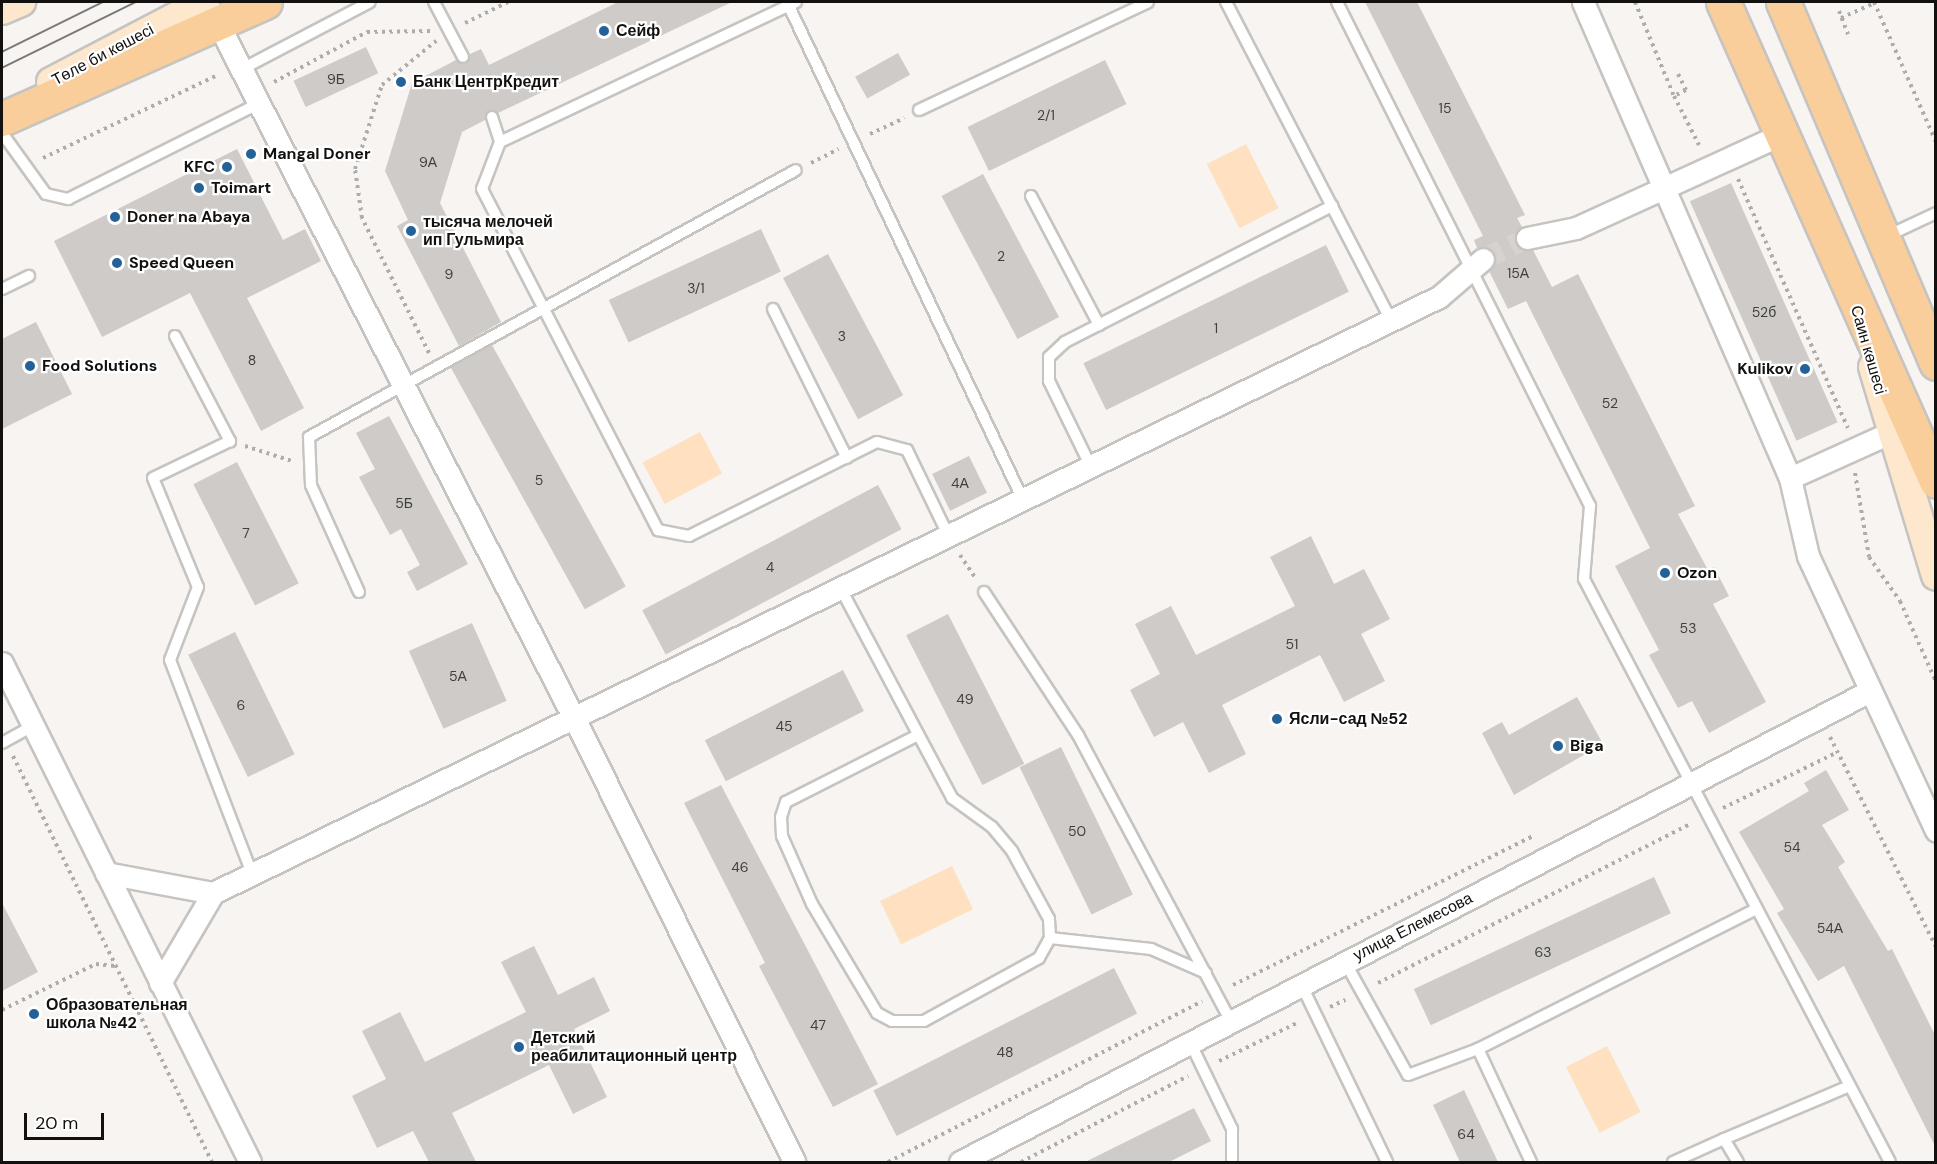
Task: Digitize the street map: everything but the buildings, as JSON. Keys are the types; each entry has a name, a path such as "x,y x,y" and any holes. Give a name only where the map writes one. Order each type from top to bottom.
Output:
{"main road":[{"path":"2,10 21,2"},
{"path":"2,119 210,9 265,2"},
{"path":"1723,2 1850,290"},
{"path":"1783,2 1934,358"},
{"name":"Төле би көшесі","path":"2,108 210,9"},
{"name":"Саин көшесі","path":"1850,290 1935,576"},
{"name":"Саин көшесі","path":"1850,290 1935,482"}],"street":[{"path":"1582,2 1664,183 1790,478 1808,556 1866,693 1935,831"},
{"path":"210,9 575,720 794,1162"},
{"path":"1527,238 1576,228 1664,183 1780,135"},
{"path":"160,983 213,893 575,720 1439,297 1477,265"},
{"path":"1790,478 1892,432"},
{"path":"2,663 250,1162"},
{"name":"улица Елемесова","path":"960,1162 1866,693"},
{"path":"106,873 213,893"}],"lane":[{"path":"242,69 370,2"},
{"path":"434,2 463,57"},
{"path":"919,110 1148,2"},
{"path":"1226,2 1391,320"},
{"path":"1337,2 1477,265 1590,506 1584,579 1847,1087 1890,1162"},
{"path":"500,142 791,3 1023,500"},
{"path":"2,133 46,194 68,199 260,103"},
{"path":"492,117 500,142 482,189 658,530 689,536 877,442 907,450 949,537"},
{"path":"358,592 311,485 309,437 403,384 545,311 796,170"},
{"path":"1031,196 1098,325"},
{"path":"1091,467 1049,381 1049,357 1098,325 1332,206"},
{"path":"1884,238 1935,213"},
{"path":"2,289 29,276"},
{"path":"773,309 847,458"},
{"path":"175,336 230,441 153,478 198,587 170,660 252,874"},
{"path":"841,589 952,798 992,827 1012,851 1049,919 1050,938 1039,958 924,1021 892,1021 877,1013 812,904 782,836 781,817 786,802 918,735"},
{"path":"984,592 1078,735 1231,1021"},
{"path":"4,742 34,726"},
{"path":"1345,962 1408,1075 1478,1049 1756,909"},
{"path":"1050,938 1151,949 1206,973"},
{"path":"1301,984 1387,1162"},
{"path":"1190,1042 1232,1129 1232,1162"},
{"path":"1478,1049 1531,1162"},
{"path":"1673,1162 1847,1087"},
{"path":"1724,1139 1738,1162"}],"path":[{"path":"436,367 362,218 355,169 382,85 449,30 508,2"},
{"path":"1635,2 1694,141 1720,160 1740,183 1847,423 1869,557 1900,601 1935,682"},
{"path":"1841,18 1875,2 1935,142"},
{"path":"1839,11 1848,34"},
{"path":"260,103 279,74 368,32 449,30"},
{"path":"26,166 210,77 242,69"},
{"path":"1674,96 1686,90 1678,74"},
{"path":"230,441 310,467"},
{"path":"949,537 984,592"},
{"path":"4,742 212,1162"},
{"path":"1021,1162 1204,1068 1361,992 1836,753 1935,947"},
{"path":"888,1162 1543,831"},
{"path":"2,1010 96,964 115,966"}],"shaded area":[{"path":"1246,144 1279,208 1239,228 1207,164"},
{"path":"700,432 722,473 665,504 643,463"},
{"path":"952,866 973,909 901,944 880,901"},
{"path":"1607,1046 1641,1112 1600,1133 1566,1067"}],"tunnel":[{"path":"1483,259 1527,238"}],"tram line":[{"path":"2,52 103,2"},
{"path":"2,68 136,2"}],"place":[{"name":"Сейф","path":"604,31"},
{"name":"Банк ЦентрКредит","path":"401,82"},
{"name":"Mangal Doner","path":"251,154"},
{"name":"KFC","path":"227,167"},
{"name":"Toimart","path":"199,188"},
{"name":"Doner na Abaya","path":"115,217"},
{"name":"тысяча мелочей ип Гульмира","path":"411,231"},
{"name":"Speed Queen","path":"117,263"},
{"name":"Food Solutions","path":"30,366"},
{"name":"Kulikov","path":"1805,369"},
{"name":"Ozon","path":"1665,573"},
{"name":"Ясли-сад №52","path":"1277,719"},
{"name":"Biga","path":"1558,746"},
{"name":"Образовательная школа №42","path":"34,1014"},
{"name":"Детский реабилитационный центр","path":"519,1047"}]}
